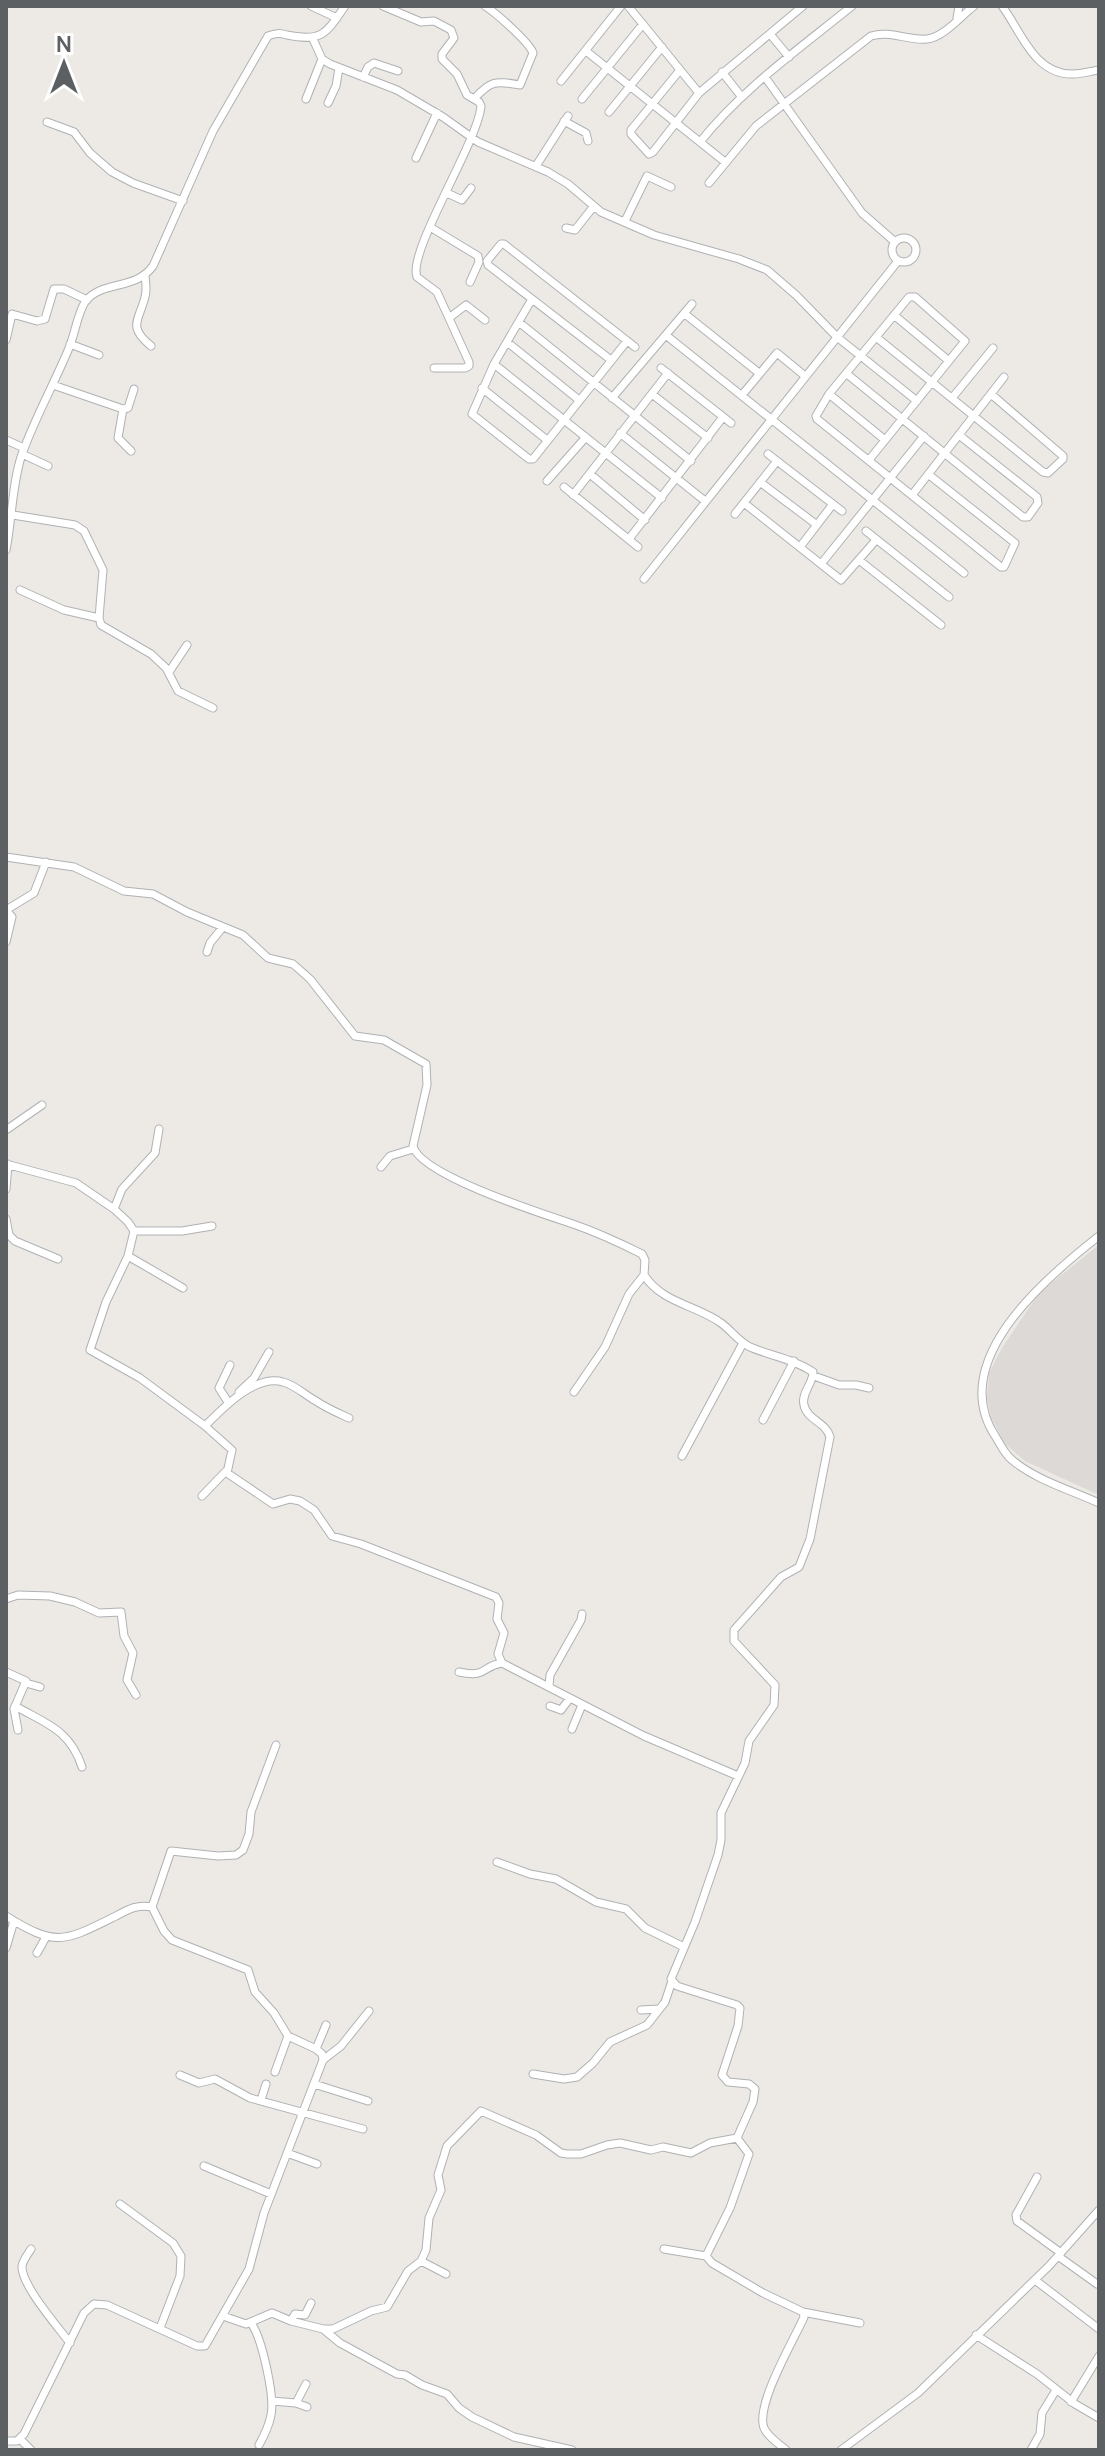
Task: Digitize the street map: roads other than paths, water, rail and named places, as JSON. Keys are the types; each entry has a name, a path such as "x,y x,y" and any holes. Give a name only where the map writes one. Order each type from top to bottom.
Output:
{"street":[{"path":"311,6 337,18"},
{"path":"6,550 16,476 23,451 87,300 145,276 153,266 213,131 268,36 278,33 313,39 326,32 345,6"},
{"path":"383,6 421,22 434,21 451,30 454,38 442,54 442,59 457,74 467,95 479,102 482,109 414,271 418,279 437,292 469,366 434,368"},
{"path":"474,99 497,81 520,85 533,53 532,48 502,18 485,6"},
{"path":"561,81 621,6"},
{"path":"628,6 699,93"},
{"path":"680,70 631,132 647,153 653,152 699,93 803,6"},
{"path":"700,142 741,96 852,6"},
{"path":"957,18 959,6"},
{"path":"709,183 756,126 871,36 887,34 928,39 942,32 974,6"},
{"path":"1002,6 1024,43 1045,65 1071,74 1099,70"},
{"path":"582,99 643,24"},
{"path":"770,34 789,57"},
{"path":"313,39 322,59 397,90 470,137 536,166 568,184 601,212 661,238 767,270 837,337 917,401"},
{"path":"609,112 662,47"},
{"path":"586,51 725,162"},
{"path":"306,99 322,59"},
{"path":"363,77 374,63 398,71"},
{"path":"328,103 336,86 339,68"},
{"path":"722,72 741,96"},
{"path":"765,77 862,213 895,242"},
{"path":"416,158 437,113"},
{"path":"536,166 566,119 586,133 588,141"},
{"path":"47,122 74,132 90,153 112,172 183,201"},
{"path":"625,221 647,176 671,187"},
{"path":"447,193 462,200 471,188"},
{"path":"566,228 575,230 594,206"},
{"path":"430,227 478,256 479,262 470,282"},
{"path":"908,239 916,247 913,259 904,263 898,261 891,250 895,242 908,239"},
{"path":"611,360 488,265 487,261 501,244 635,347"},
{"path":"644,579 898,261"},
{"path":"145,276 145,297 136,326 142,339 151,346"},
{"path":"6,340 12,314 37,321 45,319 54,289 64,289 87,300"},
{"path":"869,460 964,339 912,296 829,394 816,416 869,460 1001,567 1004,567 1015,543 928,474"},
{"path":"532,299 494,364 472,414 530,460 627,341"},
{"path":"612,398 692,304"},
{"path":"449,318 466,305 485,320"},
{"path":"685,314 759,373"},
{"path":"894,315 949,361"},
{"path":"520,323 691,461"},
{"path":"667,336 964,573"},
{"path":"876,337 1048,473 1063,456 991,394"},
{"path":"507,342 579,400"},
{"path":"70,344 99,355"},
{"path":"952,398 993,348"},
{"path":"742,395 777,353 805,376"},
{"path":"494,364 662,498"},
{"path":"573,495 652,394 664,370 731,423"},
{"path":"847,374 1023,517 1028,517 1038,503 1037,497 959,435"},
{"path":"912,495 1004,377"},
{"path":"53,385 123,409 128,408 134,389"},
{"path":"482,388 547,440"},
{"path":"652,394 708,438"},
{"path":"829,394 885,440"},
{"path":"123,409 118,438 131,451"},
{"path":"629,539 723,417"},
{"path":"620,433 705,501"},
{"path":"821,564 924,436"},
{"path":"547,481 586,437"},
{"path":"6,440 48,466"},
{"path":"768,454 842,511"},
{"path":"735,514 777,461"},
{"path":"590,474 645,520"},
{"path":"760,482 817,525"},
{"path":"564,487 638,547"},
{"path":"744,503 843,580 876,540"},
{"path":"800,547 833,504"},
{"path":"13,515 75,525 84,531 103,570 99,618 103,628 146,650 169,672 178,691 213,708"},
{"path":"866,531 949,597"},
{"path":"859,560 941,625"},
{"path":"20,590 64,610 99,618"},
{"path":"169,672 187,645"},
{"path":"6,857 74,867 124,891 153,894 248,938 268,958 295,965 316,986 355,1036 384,1040 423,1060 428,1068 427,1085 413,1149"},
{"path":"6,942 12,917 6,910 34,893 46,862"},
{"path":"207,952 223,927"},
{"path":"6,1130 42,1105"},
{"path":"114,1209 122,1189 155,1153 159,1129"},
{"path":"381,1167 390,1156 413,1149"},
{"path":"413,1149 420,1157 452,1177 482,1192 572,1224 642,1254 645,1260 644,1275 629,1294 605,1347 574,1392"},
{"path":"6,1189 7,1164 69,1179 114,1209 134,1231 128,1256 106,1302 90,1350 132,1373 205,1426 232,1450 226,1471 202,1496"},
{"path":"6,1219 9,1235 15,1241 58,1259"},
{"path":"134,1231 182,1231 212,1226"},
{"path":"1099,1236 1057,1269 1008,1324 986,1361 980,1390 986,1424 1010,1458 1032,1473 1099,1503"},
{"path":"128,1256 183,1288"},
{"path":"644,1275 659,1292 721,1323 743,1343 794,1361 814,1376 839,1385 869,1388"},
{"path":"682,1456 743,1343"},
{"path":"205,1426 254,1378 269,1352"},
{"path":"763,1420 794,1361"},
{"path":"230,1365 219,1388 230,1400"},
{"path":"533,2074 553,2079 577,2077 593,2063 607,2043 647,2025 667,1998 673,1969 718,1855 721,1813 745,1763 749,1741 770,1715 777,1691 733,1636 734,1630 757,1602 781,1577 799,1567 807,1548 830,1437 827,1429 809,1414 803,1402 814,1376"},
{"path":"230,1400 263,1382 280,1381 349,1418"},
{"path":"226,1471 273,1504 290,1499 306,1505 314,1510 332,1536 361,1544 496,1597 499,1603 497,1619 504,1630 498,1654 502,1663"},
{"path":"6,1599 18,1595 50,1596 75,1602 99,1613 121,1612 124,1636 133,1653 127,1680 136,1695"},
{"path":"549,1686 550,1675 582,1614"},
{"path":"459,1672 479,1674 502,1663 677,1751 738,1776"},
{"path":"6,1672 40,1687"},
{"path":"18,1730 14,1718 15,1706 26,1683"},
{"path":"550,1706 561,1710 570,1698"},
{"path":"572,1729 582,1705"},
{"path":"15,1706 70,1740 82,1767"},
{"path":"276,1745 251,1812 249,1834 243,1850 231,1856 171,1851 152,1907 164,1931 174,1941 248,1970 255,1992 274,2013 288,2036 321,2052 323,2060"},
{"path":"497,1862 556,1879 596,1902 626,1909 645,1928 684,1947"},
{"path":"6,1916 46,1937 68,1938 137,1906 152,1907"},
{"path":"6,1948 14,1921"},
{"path":"37,1953 46,1937"},
{"path":"672,1981 677,1986 740,2008 738,2026 722,2077 728,2082 752,2085 756,2092 737,2138"},
{"path":"641,2010 661,2008"},
{"path":"18,2443 84,2313 94,2304 107,2305 203,2347 249,2269 271,2194 323,2060 341,2046 369,2011"},
{"path":"316,2049 326,2025"},
{"path":"275,2072 288,2036"},
{"path":"180,2075 199,2083 215,2079 250,2098 363,2129"},
{"path":"261,2100 266,2084"},
{"path":"314,2084 368,2101"},
{"path":"223,2316 241,2323 251,2323 262,2315 272,2313 291,2321 333,2329 371,2311 385,2308 408,2271 421,2261 428,2241 430,2215 441,2190 438,2175 446,2148 481,2111 536,2135 567,2154 581,2154 620,2143 651,2150 663,2147 691,2153 710,2143 737,2138"},
{"path":"706,2256 730,2208 749,2157 749,2150 737,2138"},
{"path":"287,2153 317,2164"},
{"path":"204,2166 271,2194"},
{"path":"1037,2177 1016,2215 1017,2221 1097,2284"},
{"path":"120,2204 173,2243 181,2256 180,2276 160,2328"},
{"path":"841,2450 918,2393 1035,2280 1099,2210"},
{"path":"31,2249 23,2261 24,2273 31,2289 70,2343"},
{"path":"664,2249 706,2256 712,2263 753,2288 803,2312 860,2323"},
{"path":"421,2261 446,2274"},
{"path":"1035,2280 1099,2329"},
{"path":"291,2321 294,2315 305,2315 311,2303"},
{"path":"786,2450 765,2429 763,2415 771,2389 804,2317 803,2312"},
{"path":"251,2323 257,2333 272,2401 271,2419 259,2445"},
{"path":"323,2329 340,2343 397,2374 447,2394 459,2408 492,2427 514,2437 572,2450"},
{"path":"976,2335 1099,2418"},
{"path":"1071,2402 1099,2356"},
{"path":"296,2403 306,2384"},
{"path":"1031,2450 1040,2434 1042,2413 1056,2390"},
{"path":"272,2401 307,2407"},
{"path":"6,2441 31,2450"}]}
